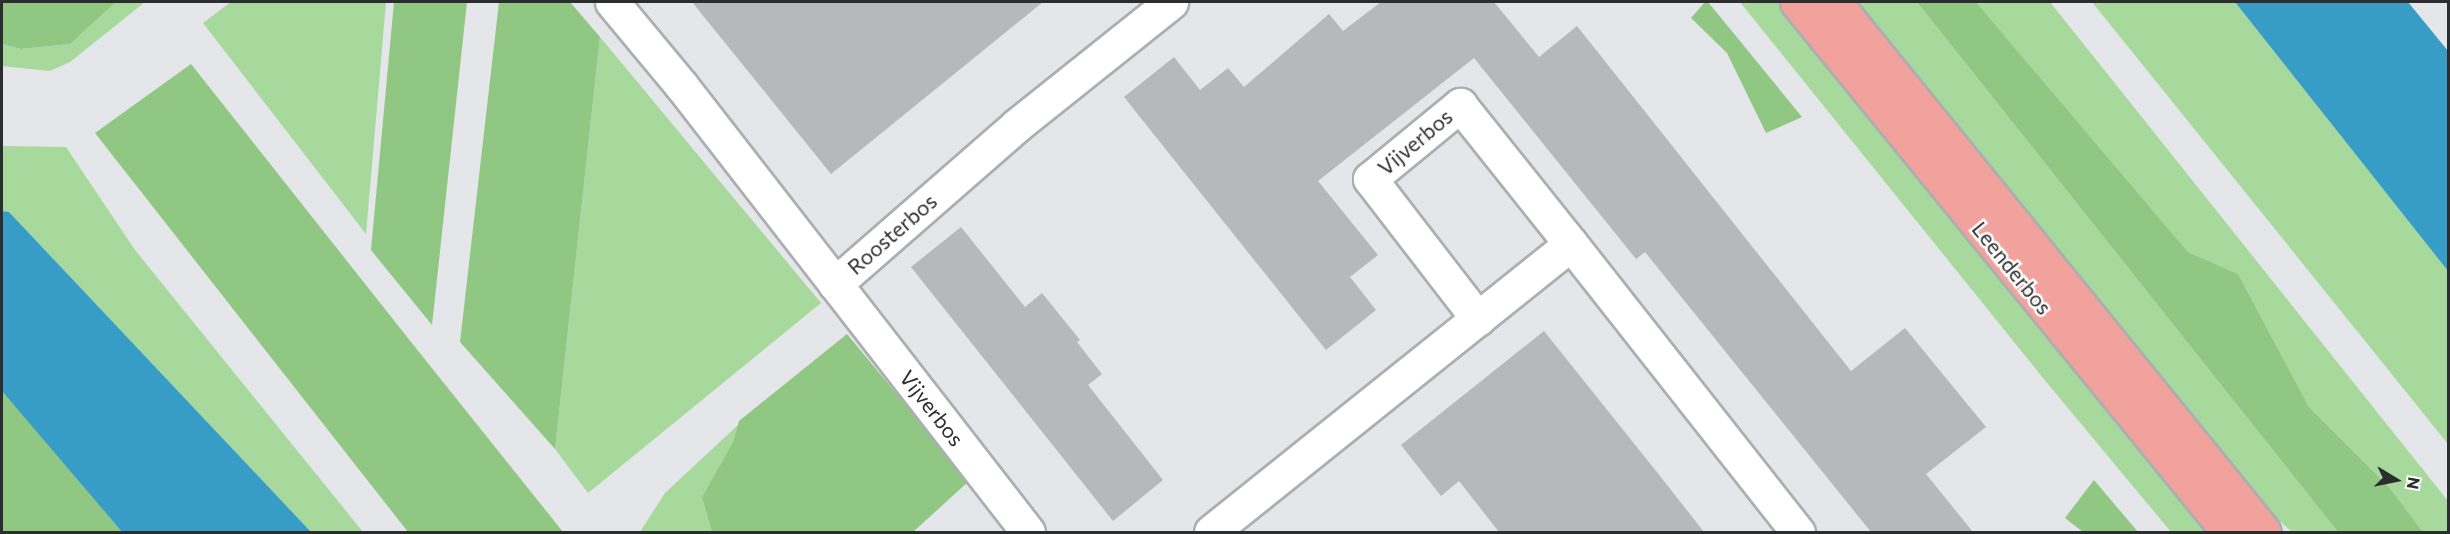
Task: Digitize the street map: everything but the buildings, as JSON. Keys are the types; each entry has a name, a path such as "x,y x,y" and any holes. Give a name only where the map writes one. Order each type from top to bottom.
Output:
{"main road":[{"name":"Leenderbos","path":"1797,2 2229,532"},
{"name":"Leenderbos","path":"1834,2 2264,532"}],"street":[{"name":"Roosterbos","path":"612,2 835,284 1017,125 1171,2"},
{"name":"Vijverbos","path":"1478,319 1370,179 1460,105 1798,532"},
{"path":"1215,531 1571,244"},
{"name":"Vijverbos","path":"835,284 1028,532"}],"green space":[{"path":"2,2 116,2 70,44 21,49 2,44"},
{"path":"116,2 145,2 70,62 50,71 2,66 2,44 21,49 70,44"},
{"path":"231,2 386,2 366,234 203,23"},
{"path":"394,2 467,2 432,325 371,250"},
{"path":"499,2 570,2 600,37 555,449 460,342"},
{"path":"1705,2 1708,2 1802,117 1766,133 1727,53 1691,18"},
{"path":"1740,2 1786,2 2217,532 2171,532 2043,378"},
{"path":"1854,2 1917,2 2338,532 2292,532 2271,513"},
{"path":"1917,2 1976,2 2188,252 2238,274 2309,407 2389,487 2423,532 2338,532"},
{"path":"1976,2 2050,2 2448,501 2448,532 2423,532 2389,487 2309,407 2238,274 2188,252"},
{"path":"2092,2 2235,2 2448,271 2448,444"},
{"path":"600,37 821,303 588,493 555,449"},
{"path":"191,64 563,532 408,532 95,133"},
{"path":"2,146 66,147 135,250 363,532 311,532 9,212 2,211"},
{"path":"847,334 969,481 913,532 712,532 702,497 733,442 739,421"},
{"path":"2,391 17,408 122,532 2,532"},
{"path":"738,425 733,442 702,497 712,532 640,532 665,493"},
{"path":"2094,480 2138,532 2083,532 2065,518"}],"water":[{"path":"2235,2 2408,2 2448,51 2448,271"},
{"path":"2,211 9,212 311,532 122,532 2,391"}]}
